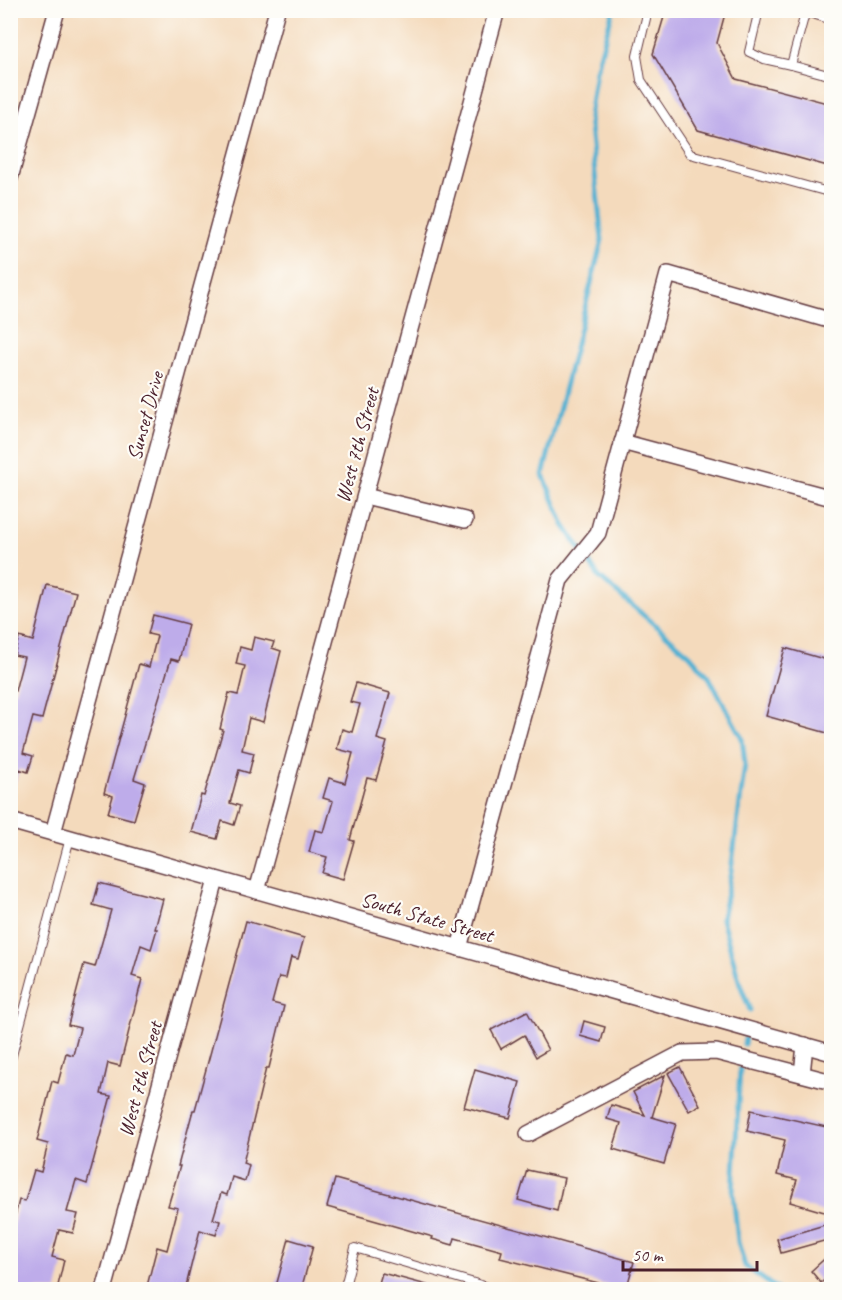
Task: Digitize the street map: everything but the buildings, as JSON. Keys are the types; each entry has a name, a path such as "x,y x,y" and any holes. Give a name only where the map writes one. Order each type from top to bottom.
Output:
{"street":[{"path":"10,178 57,10"},
{"name":"Sunset Drive","path":"52,834 278,10"},
{"name":"West 7th Street","path":"257,891 497,10"},
{"path":"459,948 560,580 598,533 668,274 831,321"},
{"path":"622,442 831,498"},
{"path":"364,495 465,520"},
{"name":"South State Street","path":"10,821 831,1053"},
{"name":"West 7th Street","path":"104,1290 216,880"},
{"path":"802,1074 806,1046"},
{"path":"528,1134 682,1053 716,1052 831,1082"}],"lane":[{"path":"648,10 637,56 641,80 690,154 831,193"},
{"path":"759,10 749,52 831,75"},
{"path":"791,65 806,11 831,20"},
{"path":"10,1064 70,838"},
{"path":"344,1290 355,1248 498,1290"}],"waterway":[{"path":"613,10 596,71 589,117 602,240 543,475 564,525 599,577 690,655 709,677 742,738 745,764 731,871 722,919 740,984 750,1010"},
{"path":"744,1044 745,1039"},
{"path":"740,1069 733,1192 738,1242 745,1266 778,1290"}]}
